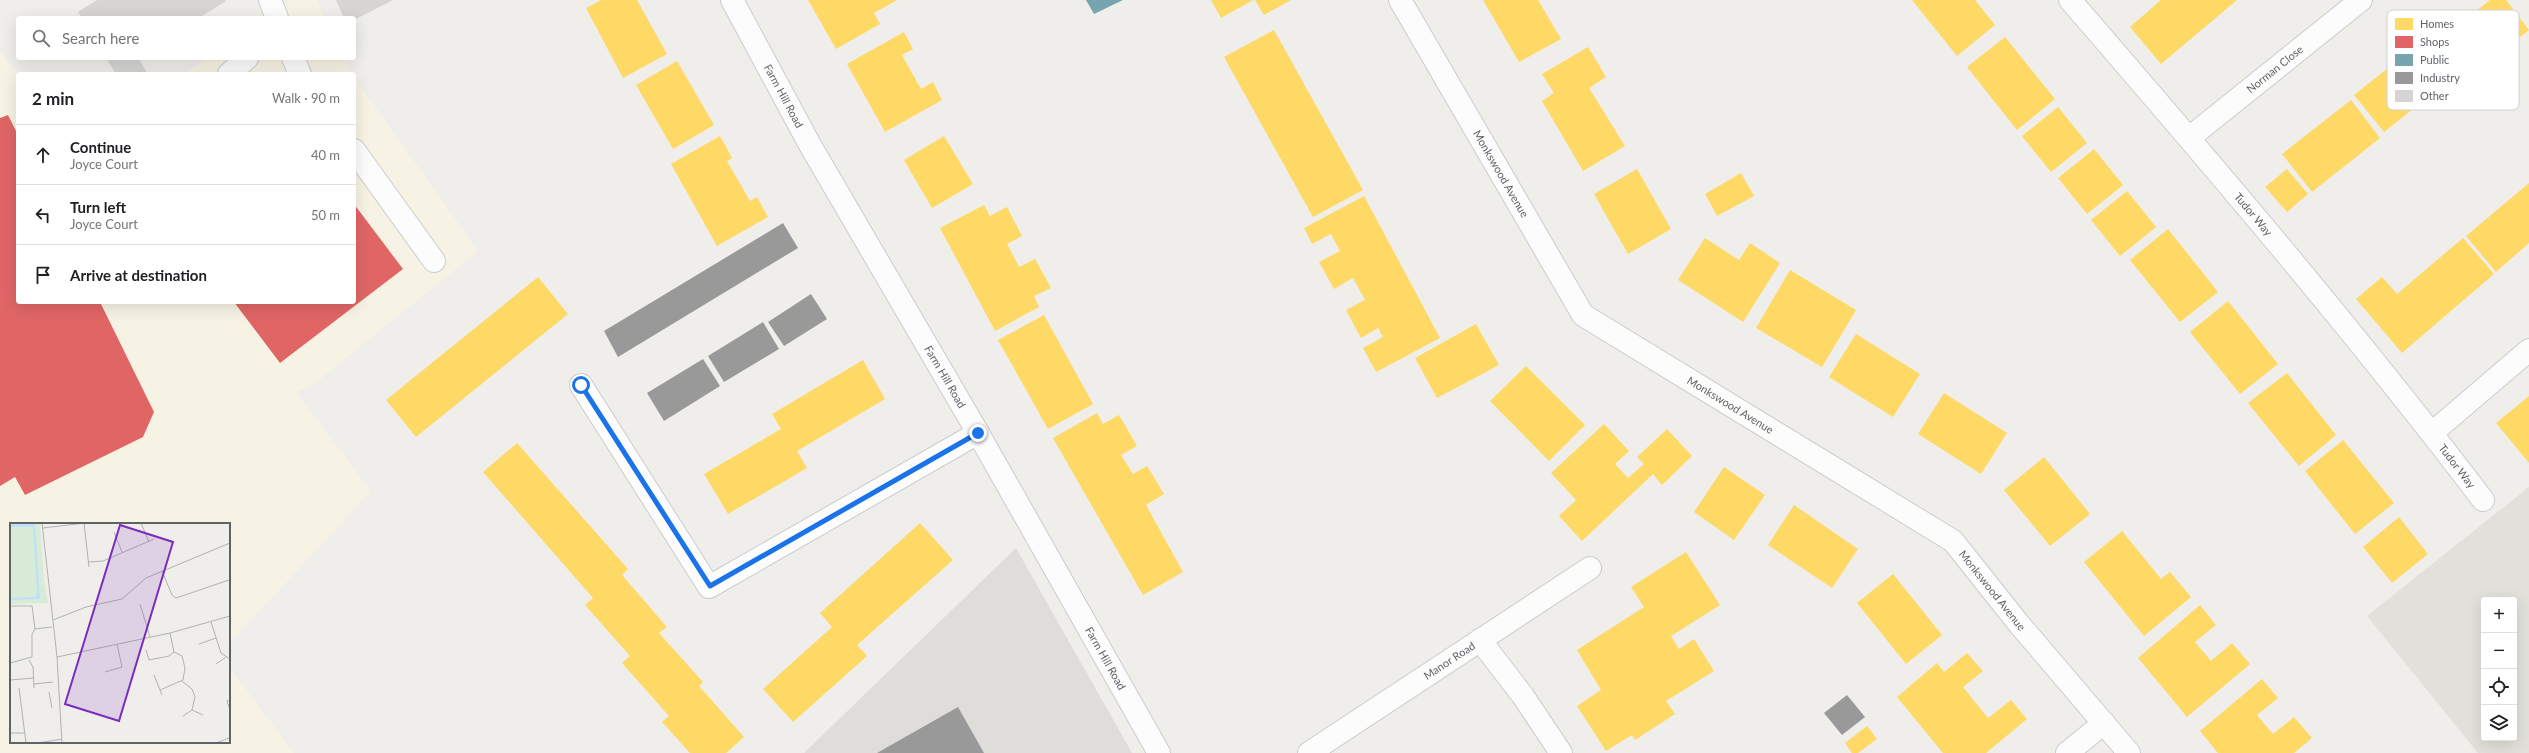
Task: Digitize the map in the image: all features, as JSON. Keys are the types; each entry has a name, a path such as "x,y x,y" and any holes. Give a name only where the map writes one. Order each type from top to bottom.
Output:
{"street":[{"path":"270,0 275,16"},
{"name":"Farm Hill Road","path":"732,0 810,145 978,433 1159,753"},
{"name":"Monkswood Avenue","path":"1400,0 1583,315 1953,541 2019,624 2129,753"},
{"name":"Tudor Way","path":"2070,0 2190,138 2432,433 2482,500"},
{"name":"Norman Close","path":"2190,138 2361,0"},
{"path":"231,72 245,60"},
{"path":"294,60 299,72"},
{"path":"356,153 434,261"},
{"name":"Tudor Way","path":"2432,433 2529,350"},
{"path":"581,385 710,586 978,433"},
{"name":"Manor Road","path":"1309,753 1590,568"},
{"path":"1480,640 1523,696 1561,753"},
{"path":"2067,753 2104,723"}],"shaded area":[{"path":"290,0 316,0 324,16 267,16"},
{"path":"0,50 16,72 16,304 356,304 356,80 478,251 314,384 296,392 371,491 230,643 230,523 10,523 10,743 230,743 230,668 294,753 0,753"},
{"path":"205,60 345,60 351,72 188,72"},
{"path":"2529,487 2529,753 2478,753 2367,616"},
{"path":"1016,548 1132,753 804,753"}],"building: Homes":[{"path":"601,0 637,0 667,54 623,78 586,8"},
{"path":"808,0 897,0 874,13 880,24 836,49"},
{"path":"1211,0 1253,0 1221,18"},
{"path":"1255,0 1291,0 1264,15"},
{"path":"1483,0 1538,0 1561,39 1519,62"},
{"path":"1912,0 1975,0 1995,25 1957,56"},
{"path":"2161,0 2237,0 2161,64 2130,27"},
{"path":"2490,0 2506,0 2514,10 2477,10"},
{"path":"2519,17 2529,30 2519,38"},
{"path":"1274,30 1363,190 1313,217 1224,57"},
{"path":"904,32 913,49 902,55 921,89 933,82 942,100 885,132 847,64"},
{"path":"2005,37 2055,99 2017,130 1967,67"},
{"path":"1588,47 1606,77 1589,88 1625,146 1583,171 1542,101 1554,93 1542,74"},
{"path":"677,61 714,125 673,149 636,85"},
{"path":"2387,69 2387,110 2412,110 2384,132 2354,95"},
{"path":"2351,100 2380,138 2312,192 2282,154"},
{"path":"2058,107 2087,143 2051,172 2022,136"},
{"path":"720,136 732,158 727,161 750,201 757,197 768,217 717,246 671,164"},
{"path":"944,136 973,184 932,208 904,160"},
{"path":"2094,149 2123,185 2087,214 2058,178"},
{"path":"1637,169 1671,229 1628,254 1594,194"},
{"path":"2287,169 2308,194 2287,212 2265,187"},
{"path":"1741,173 1754,196 1717,216 1705,194"},
{"path":"2529,183 2529,243 2496,272 2466,236"},
{"path":"2127,191 2156,227 2120,256 2091,220"},
{"path":"1364,196 1440,338 1376,372 1363,348 1383,337 1378,328 1361,338 1346,310 1365,300 1353,278 1334,289 1319,262 1340,251 1331,234 1312,244 1304,228"},
{"path":"984,205 990,216 1007,207 1022,236 1007,244 1019,267 1035,259 1051,288 1034,296 1039,307 995,331 940,228"},
{"path":"2168,229 2218,292 2180,322 2130,260"},
{"path":"1705,238 1739,260 1750,243 1780,263 1743,322 1678,280"},
{"path":"2463,238 2494,274 2402,353 2356,299 2382,277 2397,294"},
{"path":"1790,270 1856,310 1822,367 1756,328"},
{"path":"538,277 568,314 416,437 386,400"},
{"path":"2228,301 2278,364 2240,394 2190,332"},
{"path":"1044,315 1093,404 1048,429 998,340"},
{"path":"1476,324 1499,365 1437,398 1415,358"},
{"path":"1856,334 1920,374 1893,417 1829,377"},
{"path":"863,360 885,399 797,451 807,468 728,514 704,474 781,429 772,414"},
{"path":"1526,366 1585,425 1549,461 1490,401"},
{"path":"2287,373 2336,435 2299,466 2248,403"},
{"path":"1944,393 2007,433 1981,474 1918,434"},
{"path":"2529,396 2529,463 2496,423"},
{"path":"1097,413 1103,424 1119,415 1137,446 1121,455 1133,474 1147,466 1164,494 1146,505 1183,572 1143,595 1053,438"},
{"path":"1604,424 1629,451 1615,464 1628,478 1644,464 1637,457 1667,429 1692,456 1662,485 1653,474 1582,541 1559,516 1576,500 1551,473"},
{"path":"2343,440 2394,503 2355,534 2305,471"},
{"path":"517,443 628,569 622,575 667,627 659,633 703,682 699,686 744,737 726,753 690,753 662,722 669,716 622,663 630,656 585,605 593,598 483,472"},
{"path":"2044,457 2090,514 2050,546 2004,490"},
{"path":"1724,467 1765,495 1734,540 1694,512"},
{"path":"1794,505 1858,549 1832,588 1768,545"},
{"path":"2399,517 2428,554 2392,583 2363,547"},
{"path":"920,523 953,560 857,645 867,656 793,722 763,689 832,627 820,613"},
{"path":"2122,531 2161,579 2170,572 2191,597 2144,636 2084,562"},
{"path":"1686,552 1720,605 1671,636 1679,649 1694,639 1714,671 1666,701 1675,714 1635,740 1632,735 1606,751 1577,706 1601,690 1577,650 1644,607 1631,587"},
{"path":"1893,574 1942,635 1906,664 1857,603"},
{"path":"2200,605 2216,625 2195,642 2211,661 2232,643 2250,664 2187,717 2138,658"},
{"path":"1967,653 1983,671 1963,687 1988,718 2011,700 2027,719 1986,753 1943,753 1897,697 1937,663 1944,672"},
{"path":"2262,679 2278,698 2257,715 2273,734 2294,717 2312,738 2294,753 2218,753 2200,731"},
{"path":"1867,726 1877,739 1858,753 1852,753 1845,743"}],"building: Shops":[{"path":"8,115 16,131 16,304 101,304 154,412 143,437 25,495 15,477 0,486 0,118"},
{"path":"356,207 403,269 280,363 236,304 356,304"}],"building: Public":[{"path":"1086,0 1123,0 1094,14"}],"building: Industry":[{"path":"783,223 798,248 618,357 604,331"},
{"path":"811,294 827,319 784,346 768,322"},
{"path":"763,322 779,349 724,382 708,356"},
{"path":"703,359 720,386 664,421 647,393"},
{"path":"1847,695 1865,717 1842,735 1824,713"},
{"path":"958,707 984,753 877,753"}],"building: Other":[{"path":"97,0 226,1 202,16 81,16 78,12"},
{"path":"336,0 393,0 356,19 356,16 343,16"},
{"path":"107,60 139,60 147,72 115,72"}],"route":[{"path":"581,385 710,586 978,433"}]}
